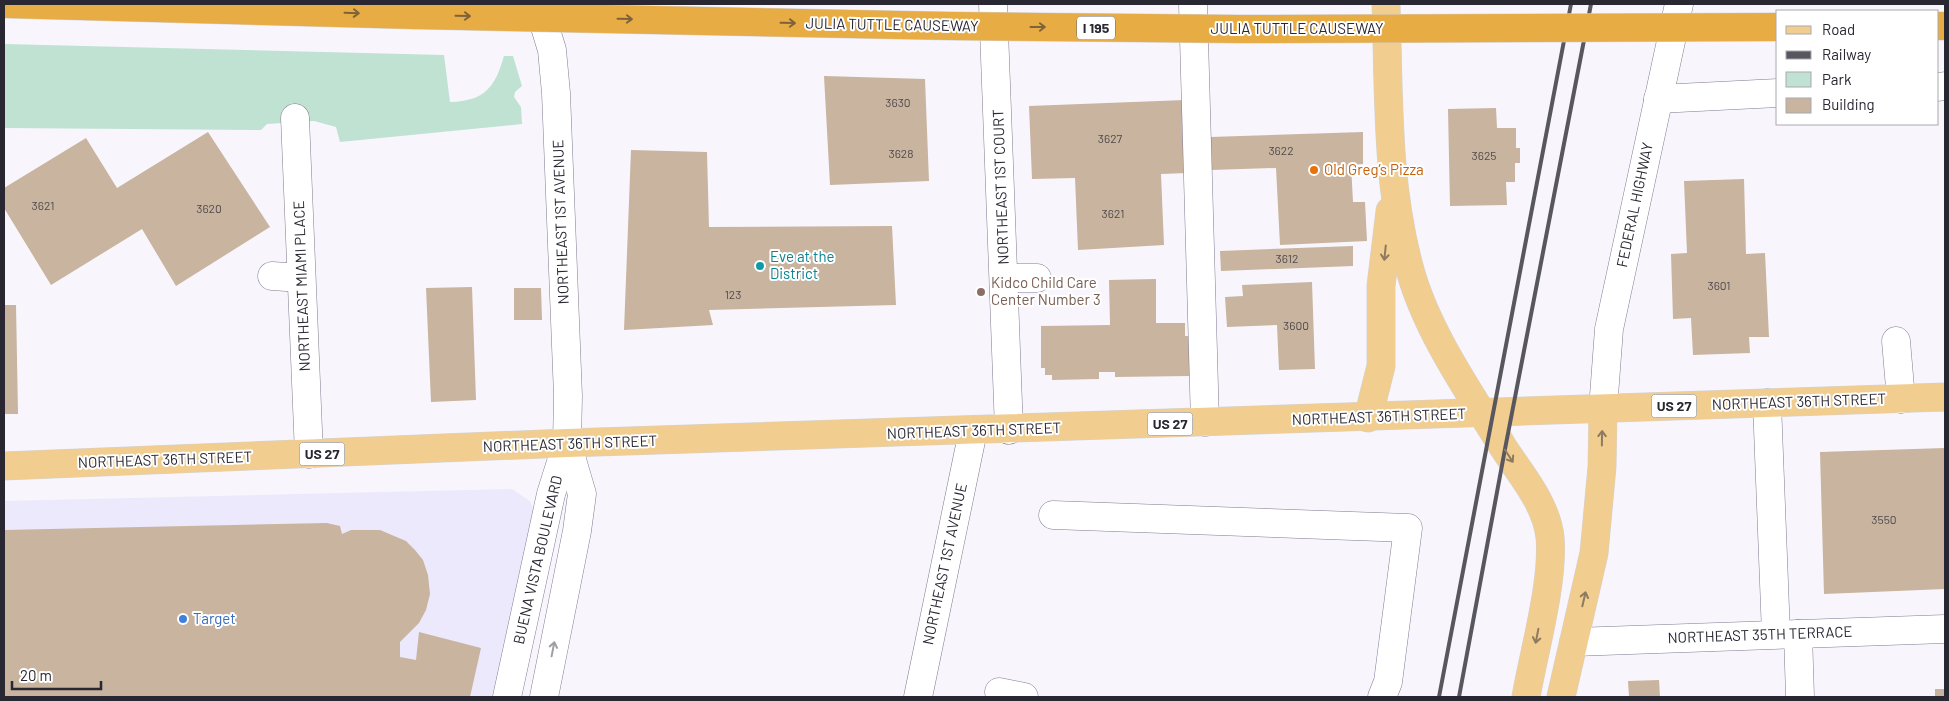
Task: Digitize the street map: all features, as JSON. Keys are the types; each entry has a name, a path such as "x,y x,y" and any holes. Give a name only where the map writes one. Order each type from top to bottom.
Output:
{"highway":[{"name":"JULIA TUTTLE CAUSEWAY","path":"6,4 414,15 951,26 1230,29 1776,27"}],"main road":[{"path":"1368,418 1381,366 1381,286 1392,187 1386,4"},
{"path":"1392,187 1410,271 1427,316 1483,414 1541,504 1550,536 1550,570 1526,697"},
{"name":"NORTHEAST 36TH STREET","path":"4,466 568,443 1945,398"},
{"path":"1561,697 1594,553 1602,467 1603,409"}],"street":[{"name":"NORTHEAST 1ST AVENUE","path":"538,4 552,50 556,93 568,396 568,443"},
{"name":"NORTHEAST 1ST COURT","path":"993,4 1009,430"},
{"path":"1193,4 1205,422"},
{"name":"FEDERAL HIGHWAY","path":"1603,409 1609,329 1679,4"},
{"path":"1658,99 1776,93"},
{"name":"NORTHEAST MIAMI PLACE","path":"295,118 308,454"},
{"path":"272,276 301,278"},
{"path":"1004,278 1036,278"},
{"path":"1896,341 1901,399"},
{"path":"1767,403 1787,634 1800,697"},
{"name":"NORTHEAST 1ST AVENUE","path":"918,697 973,431"},
{"name":"BUENA VISTA BOULEVARD","path":"507,697 551,494 568,443"},
{"name":"BUENA VISTA BOULEVARD","path":"544,697 577,531 582,494 568,443"},
{"path":"1052,515 1408,528 1388,682 1382,697"},
{"name":"NORTHEAST 35TH TERRACE","path":"1574,642 1945,628"}],"shaded area":[{"path":"512,489 530,501 535,512 499,697 4,697 4,501"}],"green space":[{"path":"4,44 444,55 450,102 472,99 487,90 497,76 504,56 513,56 522,86 515,92 514,97 521,107 522,124 340,142 336,127 314,121 267,124 261,130 4,128"}],"building":[{"path":"824,76 925,79 929,181 830,185"},
{"path":"1185,100 1188,173 1161,174 1164,245 1078,250 1075,178 1032,179 1029,106"},
{"path":"1496,108 1497,128 1516,128 1516,148 1520,148 1520,163 1515,163 1515,182 1506,182 1507,205 1450,206 1448,109"},
{"path":"208,132 270,227 176,286 142,229 51,285 4,208 4,188 86,138 117,188"},
{"path":"1363,132 1363,164 1351,165 1353,202 1365,202 1367,241 1280,245 1276,168 1211,170 1210,137"},
{"name":"Eve at the District","path":"631,150 707,152 709,227 892,226 896,305 709,310 713,325 624,330"},
{"path":"1744,179 1746,254 1765,253 1769,337 1749,337 1750,353 1693,355 1691,318 1673,319 1671,254 1687,253 1684,181"},
{"path":"1353,246 1353,266 1221,271 1220,251"},
{"path":"1156,279 1156,323 1185,323 1185,336 1190,336 1190,376 1115,377 1115,372 1099,372 1099,379 1052,380 1052,375 1045,375 1045,368 1041,368 1041,326 1110,325 1109,280"},
{"path":"1312,282 1315,369 1279,370 1277,325 1227,327 1225,297 1243,296 1242,285"},
{"path":"472,287 476,400 431,402 426,288"},
{"path":"514,288 541,288 542,320 514,320"},
{"path":"4,305 16,305 18,414 4,414"},
{"path":"1945,448 1945,589 1824,594 1820,452"},
{"path":"327,523 340,526 342,534 351,530 380,530 406,541 415,550 423,560 428,575 430,594 426,610 419,623 400,642 400,657 416,660 419,632 481,648 470,697 4,697 4,530"},
{"path":"1659,680 1660,697 1629,697 1628,681"},
{"path":"1935,689 1945,689 1945,697 1935,697"}],"railway":[{"path":"1439,697 1571,4"},
{"path":"1459,697 1591,4"}],"place":[{"name":"Old Greg’s Pizza","path":"1314,170"},
{"name":"Eve at the District","path":"760,266"},
{"name":"Kidco Child Care Center Number 3","path":"981,292"},
{"name":"Target","path":"183,619"}]}
